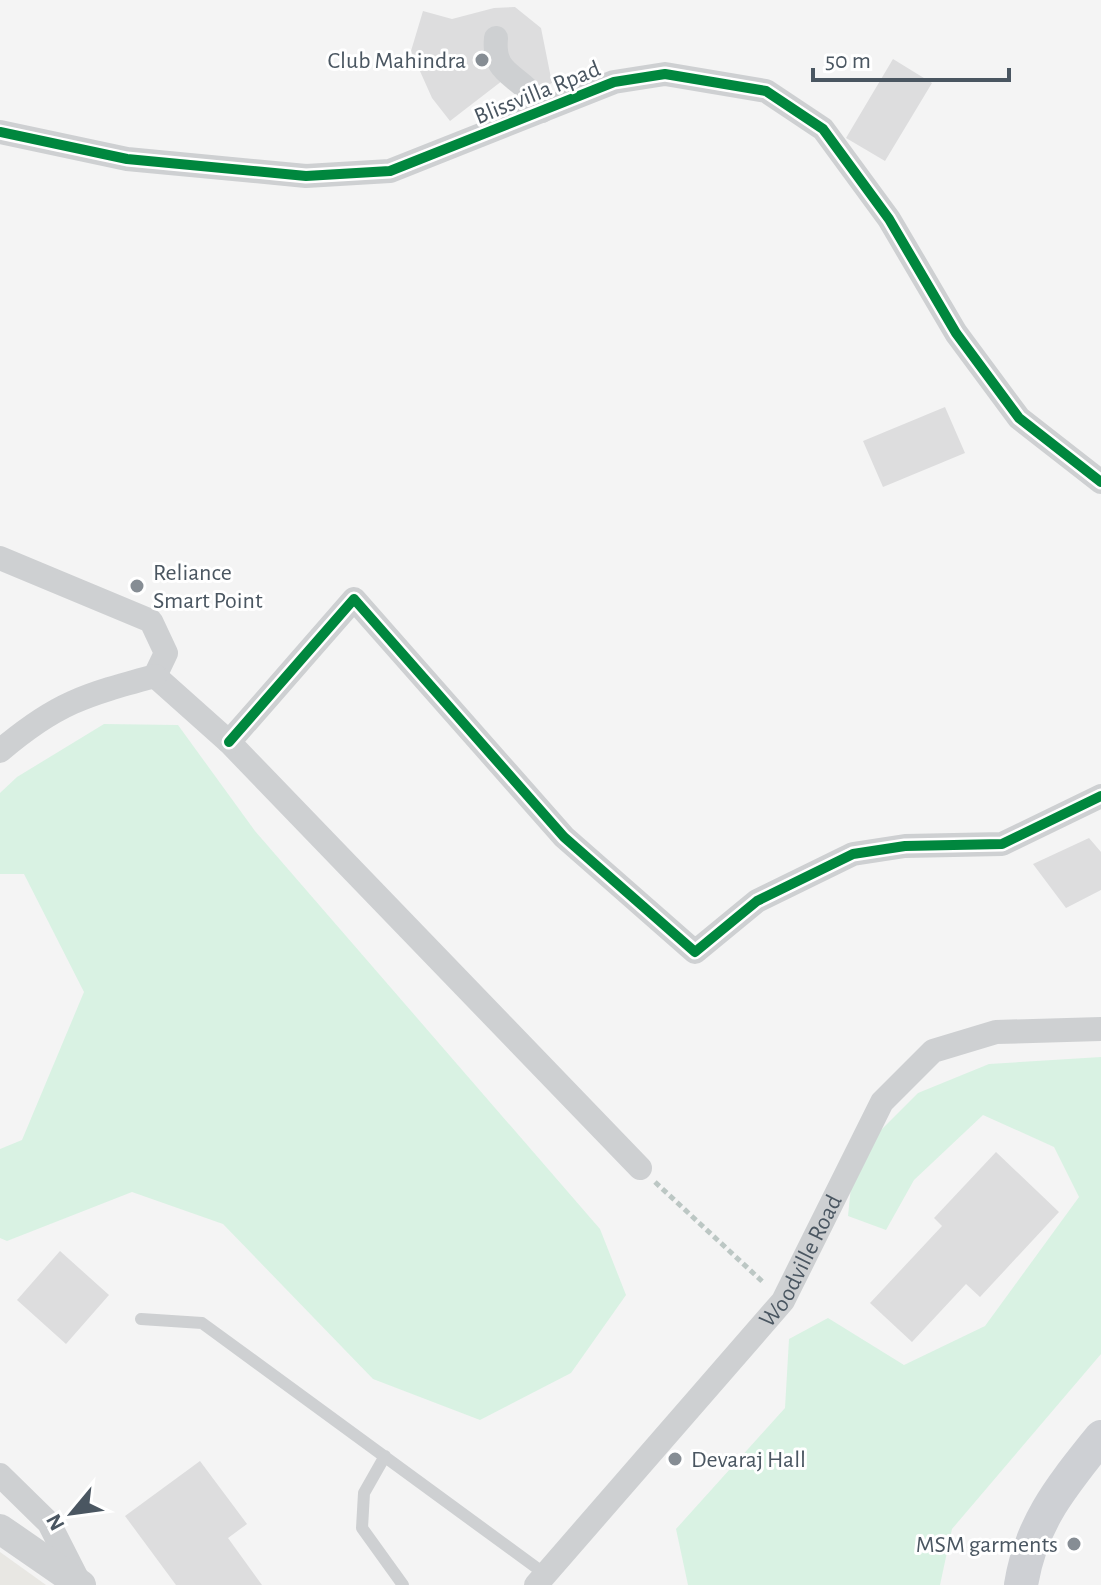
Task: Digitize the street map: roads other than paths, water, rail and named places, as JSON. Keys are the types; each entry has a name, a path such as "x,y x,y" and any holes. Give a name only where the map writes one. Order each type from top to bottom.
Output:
{"main road":[{"path":"1021,1585 1027,1549 1060,1488 1101,1437"}],"street":[{"path":"496,38 495,52 507,77 527,90 542,111"},
{"name":"Blissvilla Rpad","path":"0,132 127,159 306,176 390,171 614,82 665,74 766,91 823,129 889,219 956,333 1019,418 1101,482"},
{"path":"0,558 151,621 166,653 155,676 76,698 34,721 0,751"},
{"path":"229,742 354,599 564,837 695,952 757,901 853,854 905,846 1002,844 1101,796"},
{"path":"155,676 229,742 640,1168"},
{"name":"Woodville Road","path":"541,1580 783,1301 882,1102 933,1051 996,1032 1101,1029"},
{"path":"0,1475 49,1523 81,1584"},
{"path":"0,1529 81,1584"}],"lane":[{"path":"141,1319 202,1323 385,1456 541,1580"},
{"path":"385,1456 364,1493 362,1528 403,1585"}],"place":[{"name":"Club Mahindra","path":"482,60"},
{"name":"Reliance Smart Point","path":"137,586"},
{"name":"Devaraj Hall","path":"675,1459"},
{"name":"MSM garments","path":"1074,1544"}]}
